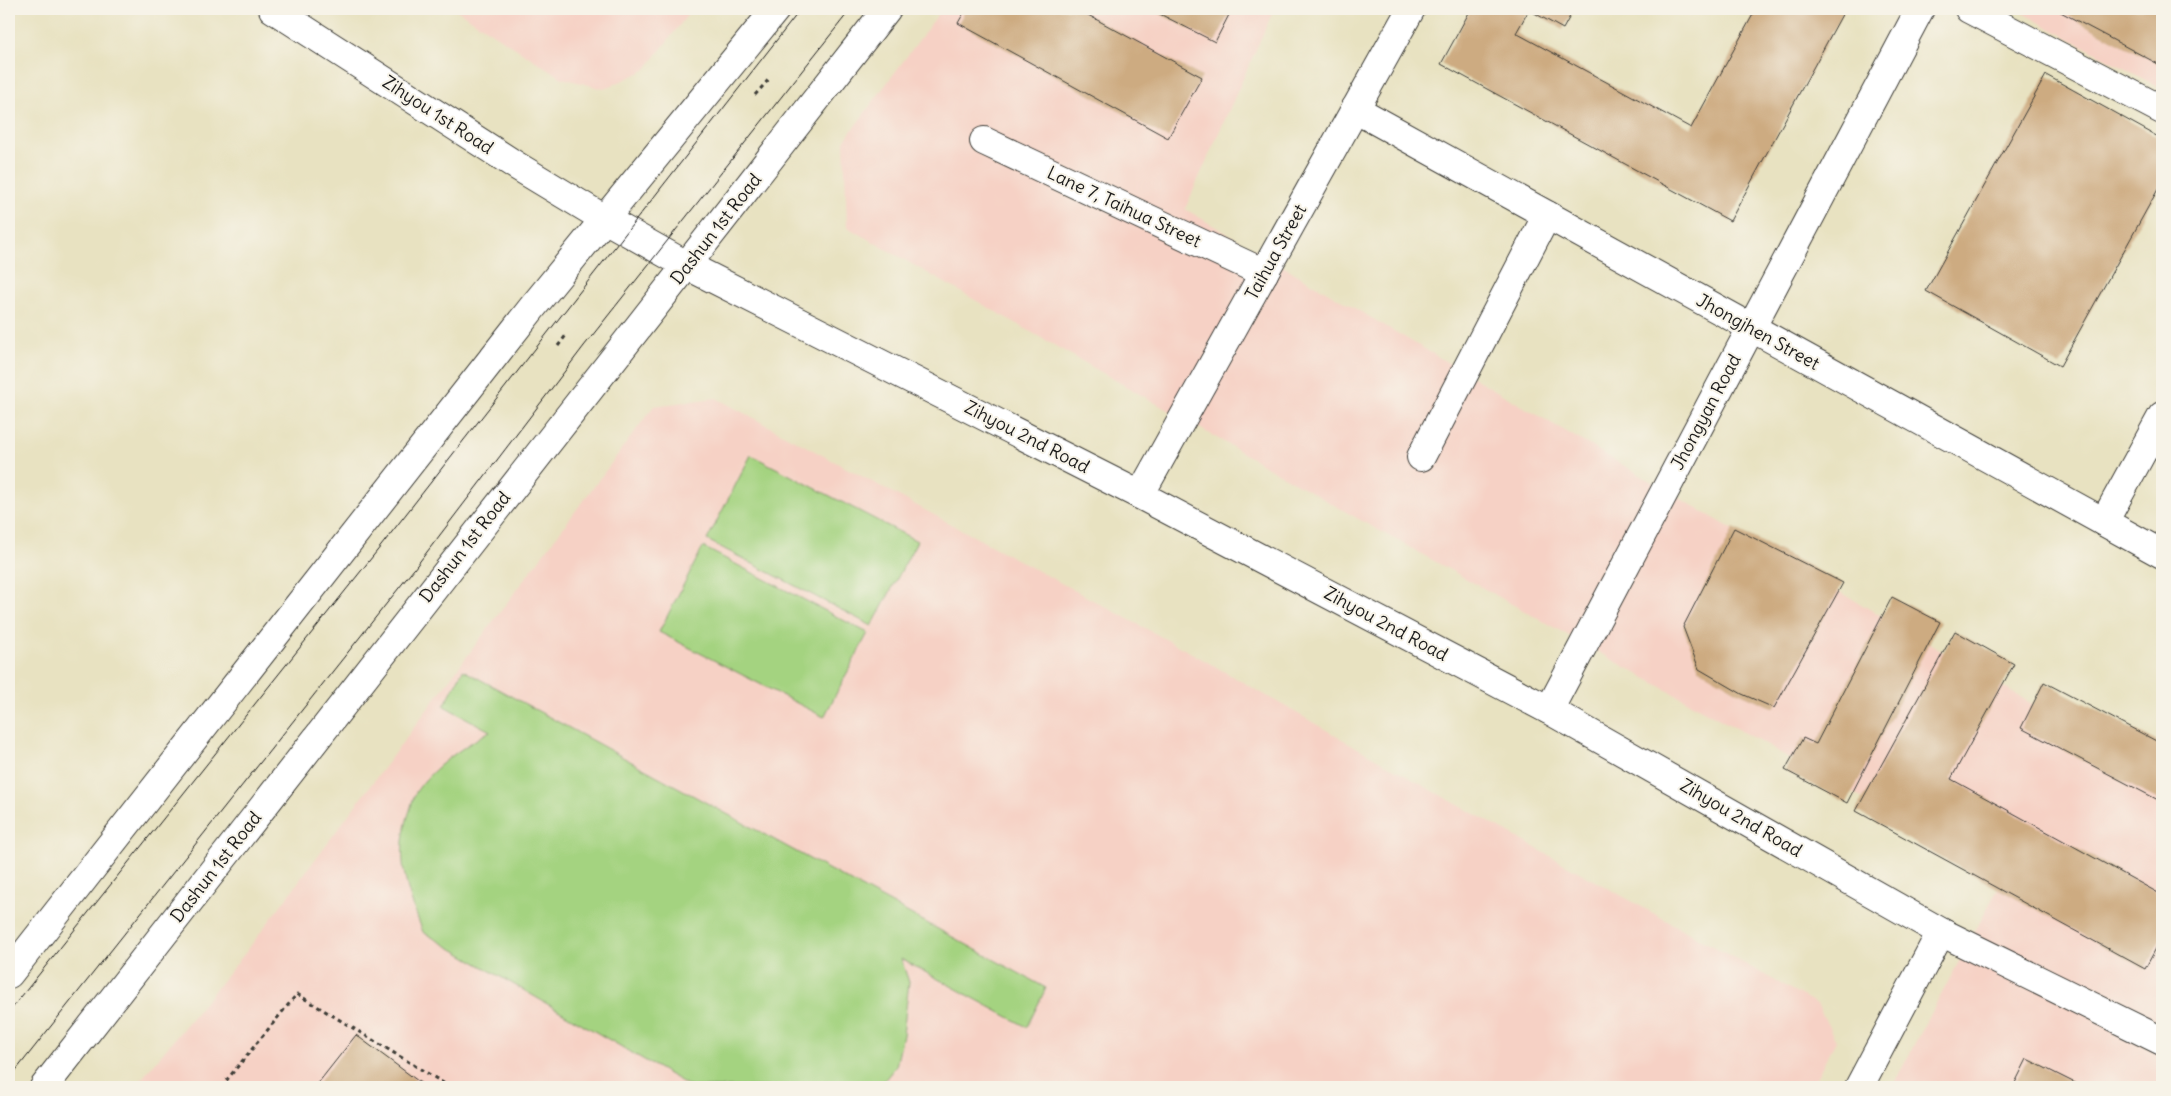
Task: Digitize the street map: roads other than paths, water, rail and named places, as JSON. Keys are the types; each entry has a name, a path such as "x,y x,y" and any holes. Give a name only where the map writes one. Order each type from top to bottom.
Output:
{"street":[{"name":"Zihyou 1st Road","path":"273,9 517,166 603,218"},
{"path":"9,974 603,218 776,9"},
{"name":"Dashun 1st Road","path":"44,1087 585,393 688,266 887,9"},
{"name":"Taihua Street","path":"1140,495 1410,9"},
{"name":"Jhongyan Road","path":"1549,710 1920,9"},
{"path":"1969,9 2162,110"},
{"name":"Jhongjhen Street","path":"1354,109 2162,554"},
{"name":"Lane 7, Taihua Street","path":"984,141 1264,273"},
{"path":"1421,457 1547,215"},
{"name":"Zihyou 2nd Road","path":"603,218 688,266 1140,495 1549,710 1941,932 2162,1041"},
{"path":"2104,522 2162,416"},
{"path":"1859,1087 1941,932"}],"tram line":[{"path":"9,1012 381,546 801,9"},
{"path":"9,1079 414,569 584,346 851,9"}]}
